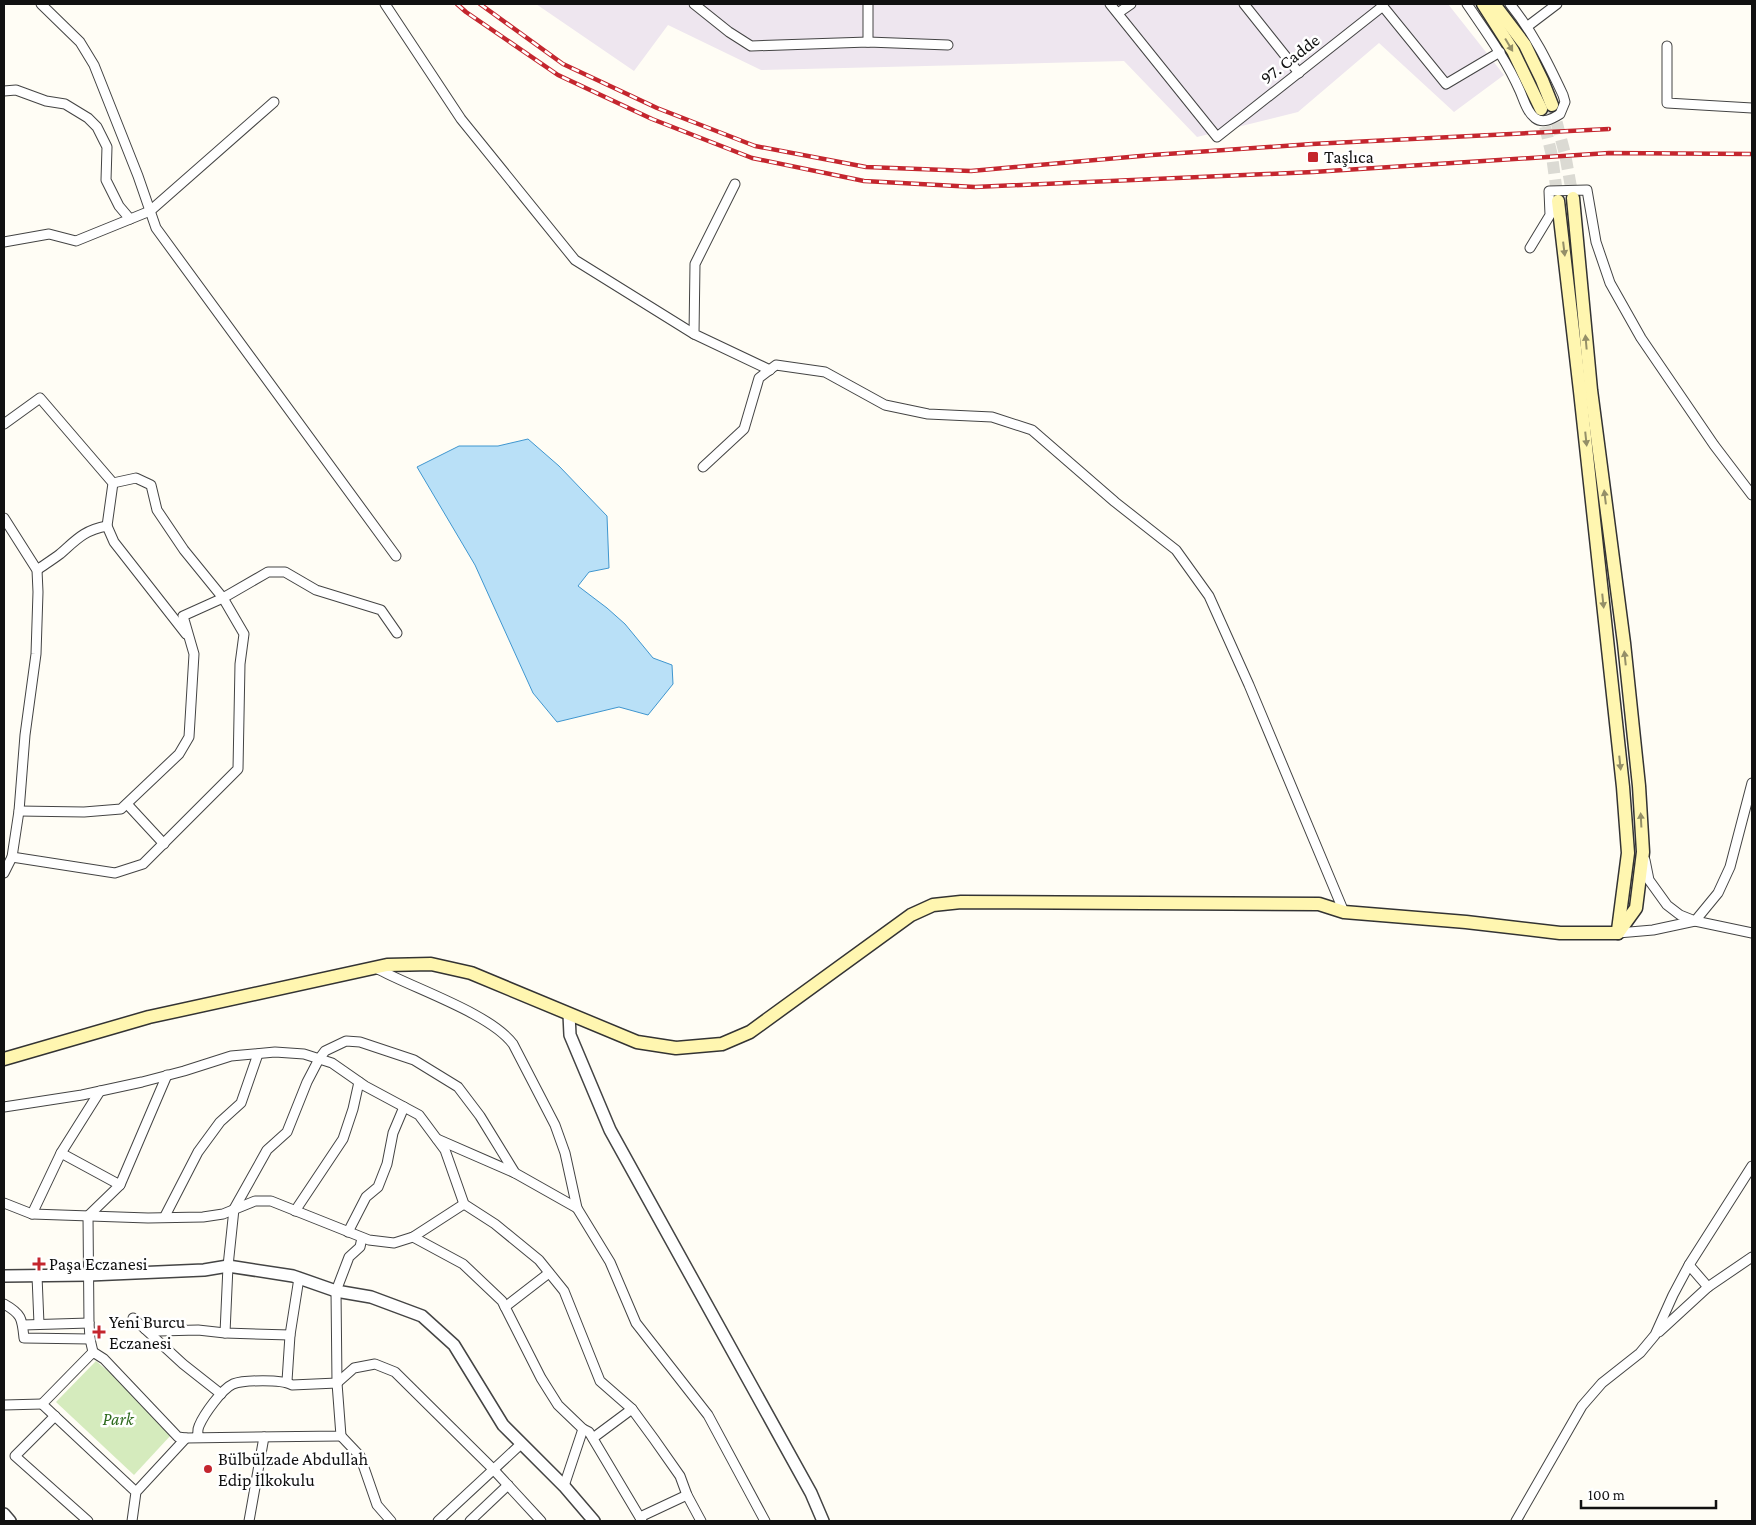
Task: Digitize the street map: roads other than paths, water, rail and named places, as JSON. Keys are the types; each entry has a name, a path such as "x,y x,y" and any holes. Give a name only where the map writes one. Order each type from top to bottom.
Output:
{"main road":[{"path":"1483,4 1546,107 1542,80 1525,44 1494,4"},
{"path":"1573,198 1591,390 1624,642 1639,786 1643,852 1636,908 1618,933"},
{"path":"1558,200 1623,787 1628,853 1618,933"},
{"path":"4,1059 149,1017 376,968 431,964 463,971 637,1042 676,1048 722,1044 750,1032 911,914 932,905 961,902 1319,904 1344,912 1466,922 1560,933 1618,933"}],"street":[{"path":"40,4 80,42 94,65 138,176 156,228 396,556"},
{"path":"385,4 461,119 575,260 694,334 770,370"},
{"path":"694,4 751,46 868,42 948,45"},
{"path":"868,4 868,42"},
{"path":"1110,4 1118,13 1132,4"},
{"path":"1244,4 1299,73"},
{"path":"1467,4 1510,69 1534,118 1540,121 1550,120 1560,114 1565,102 1563,95 1528,26 1510,4"},
{"path":"1528,26 1557,4"},
{"path":"1382,5 1446,84 1500,52"},
{"name":"97. Cadde","path":"1118,13 1217,137 1382,5"},
{"path":"1667,46 1667,103 1752,108"},
{"path":"4,91 16,90 46,101 65,104 88,118 97,127 107,147 106,180 119,206 130,219"},
{"path":"4,242 49,234 76,241 150,211 274,102"},
{"path":"694,334 695,264 735,184"},
{"path":"1530,248 1550,215 1550,191 1587,190 1596,242 1610,283 1641,338 1714,445 1752,495"},
{"path":"703,467 744,429 759,378 776,365 825,372 885,405 928,414 992,417 1032,430 1115,502 1176,550 1209,596 1250,686 1344,912"},
{"path":"4,424 40,398 113,483 107,526 114,542 189,638"},
{"path":"12,857 115,873 143,864 238,769 240,664 244,634 223,598 184,550 157,510 151,486 136,478 113,483"},
{"path":"4,518 37,570 38,592 36,654 25,735 19,811 12,857 4,872"},
{"path":"37,570 83,533 107,526"},
{"path":"19,811 84,812 121,809 127,804 179,754 189,737 194,654 183,616 223,598 268,572 285,572 316,590 381,610 396,634"},
{"path":"1618,933 1653,930 1695,922 1718,893 1730,867 1752,783"},
{"path":"127,804 164,844"},
{"path":"1643,852 1649,880 1667,905 1680,915 1695,922 1752,933"},
{"path":"376,968 481,1019 507,1036 531,1076 555,1125 578,1208 610,1262 636,1324 708,1415 766,1521"},
{"path":"570,1014 570,1035 610,1130 824,1521"},
{"path":"225,1333 228,1266 234,1209 267,1150 287,1132 307,1082 319,1059 325,1052 346,1041 360,1042 414,1060 458,1087 480,1116 515,1173"},
{"path":"4,1107 100,1091 167,1075 231,1056 276,1052 304,1054 332,1063 359,1082 419,1115 445,1150 464,1204 495,1224 539,1260 564,1291 600,1381 632,1409 680,1476 687,1495 701,1521"},
{"path":"166,1216 198,1152 220,1122 241,1103 258,1054"},
{"path":"167,1075 120,1185 88,1216 89,1323 93,1352 104,1359 178,1437 341,1436"},
{"path":"295,1211 343,1139 353,1109 359,1082"},
{"path":"32,1214 61,1154 100,1091"},
{"path":"348,1232 366,1197 378,1187 387,1164 392,1133 404,1107"},
{"path":"437,1139 515,1173 578,1208"},
{"path":"61,1154 120,1185"},
{"path":"1656,1336 1673,1295 1689,1265 1752,1166"},
{"path":"4,1203 32,1214 148,1218 166,1216 203,1217 223,1214 255,1201 272,1201 362,1238 394,1243 413,1237 464,1204"},
{"path":"413,1237 463,1264 502,1301 541,1378 558,1405 583,1429 589,1432 641,1519 687,1495"},
{"path":"362,1238 360,1247 349,1257 336,1291 336,1383 341,1436 360,1456 377,1504 391,1521"},
{"path":"1516,1521 1582,1406 1602,1383 1640,1353 1708,1287 1752,1257"},
{"path":"1689,1265 1708,1287"},
{"path":"4,1276 89,1275 204,1270 228,1266 299,1278 336,1291 371,1296 422,1316 454,1345 504,1425 564,1486 594,1521"},
{"path":"505,1307 549,1273"},
{"path":"37,1276 39,1324"},
{"path":"286,1382 290,1335 299,1278"},
{"path":"4,1304 14,1309 22,1319 24,1338 90,1339"},
{"path":"133,1318 183,1364 221,1394"},
{"path":"23,1324 89,1323"},
{"path":"145,1329 290,1335"},
{"path":"4,1405 42,1404 93,1352"},
{"path":"198,1438 198,1428 221,1394 234,1383 272,1380 292,1385 336,1383 354,1368 375,1364 395,1372 493,1469 541,1521"},
{"path":"42,1404 136,1492"},
{"path":"593,1438 632,1409"},
{"path":"55,1416 15,1456 88,1521"},
{"path":"564,1486 583,1429"},
{"path":"249,1521 264,1437"},
{"path":"132,1521 136,1492 186,1438"},
{"path":"438,1521 521,1444"},
{"path":"470,1521 508,1485"},
{"path":"4,1514 10,1521"}],"water":[{"path":"528,439 559,466 607,516 609,568 589,572 578,586 625,624 653,658 672,665 673,684 648,715 619,707 557,722 533,693 475,565 417,467 459,446 498,446"}],"tunnel":[{"path":"1552,105 1565,154 1573,198"},
{"path":"1541,109 1552,156 1558,201"}],"railway":[{"path":"457,4 558,75 652,119 752,158 864,181 975,187 1313,172 1609,153 1752,154"},
{"path":"480,4 563,64 657,108 755,146 866,167 971,171 1152,155 1312,144 1609,129"}],"place":[{"name":"Taşlıca","path":"1313,157"},
{"name":"Paşa Eczanesi","path":"39,1264"},
{"name":"Yeni Burcu Eczanesi","path":"99,1332"},
{"name":"Bülbülzade Abdullah Edip İlkokulu","path":"208,1469"}],"park label":[{"name":"Park","path":"118,1419"}]}
